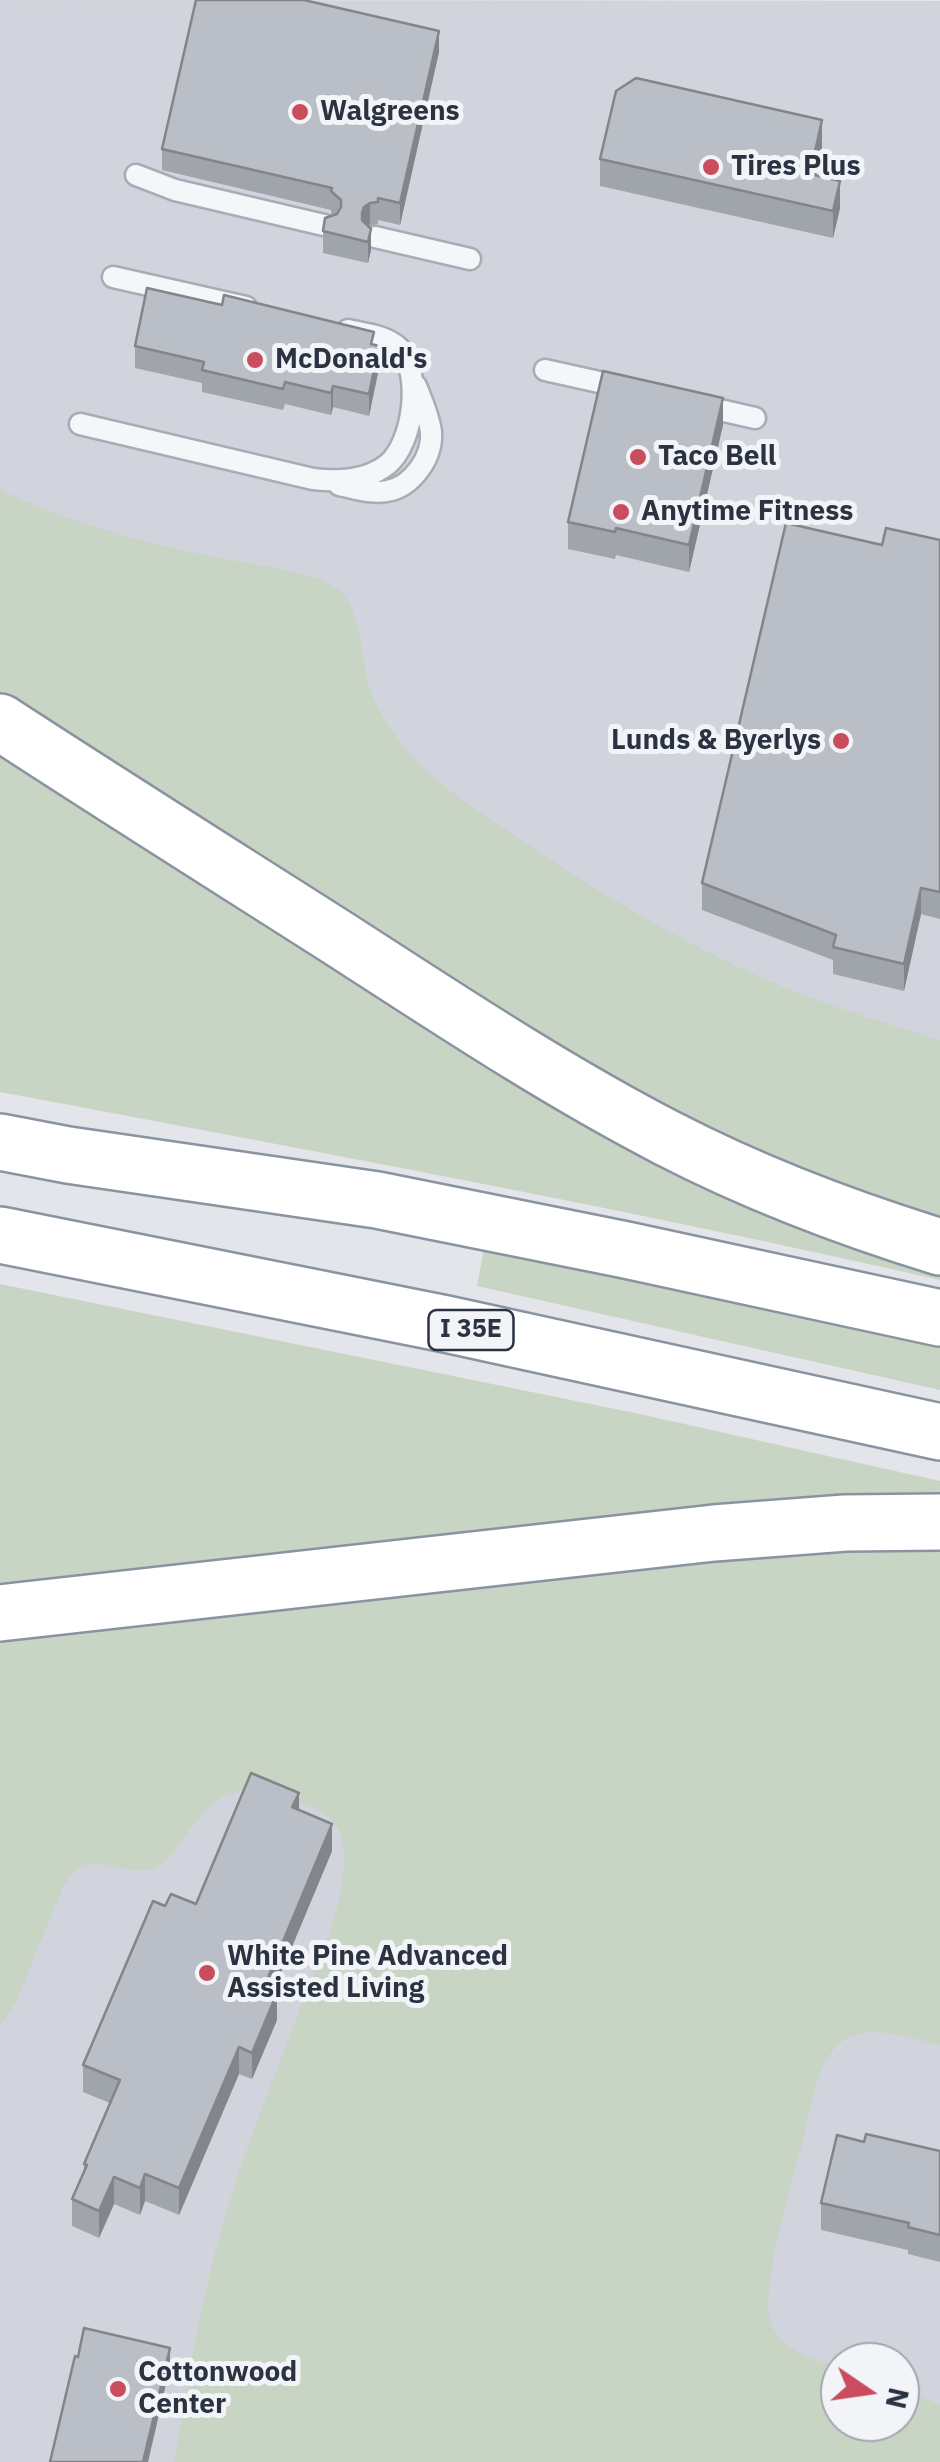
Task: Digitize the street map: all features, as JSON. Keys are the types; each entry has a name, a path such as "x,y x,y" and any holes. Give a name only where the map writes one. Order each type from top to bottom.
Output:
{"highway":[{"path":"0,722 444,1006 623,1114 796,1196 940,1248"},
{"path":"0,1142 377,1200 940,1318"},
{"name":"I 35E","path":"0,1235 428,1320 940,1432"},
{"path":"0,1613 714,1533 845,1523 940,1522"}],"lane":[{"path":"136,174 175,190 328,226"},
{"path":"374,237 470,259"},
{"path":"113,277 261,310"},
{"path":"80,424 313,479 359,478 391,461 404,438 412,376 401,351 387,340 334,327"},
{"path":"545,370 640,392"},
{"path":"678,400 754,418"}],"shaded area":[{"path":"0,0 940,1 940,1200 0,658"},
{"path":"940,1602 940,2462 0,2462 0,1697"}],"green space":[{"path":"0,490 128,537 302,574 334,586 350,606 371,691 386,721 418,762 459,797 599,891 712,954 814,999 940,1040 940,1223 802,1175 622,1088 0,696"},
{"path":"0,750 940,1268 940,1280 588,1205 0,1092"},
{"path":"484,1249 940,1346 940,1390 477,1286"},
{"path":"0,1284 635,1413 940,1481 940,1494 744,1502 0,1587"},
{"path":"940,1537 940,2045 866,2032 844,2040 828,2058 815,2089 785,2209 768,2309 771,2324 783,2341 820,2362 820,2442 920,2442 920,2396 940,2405 940,2462 174,2462 218,2241 253,2132 338,1906 344,1866 341,1834 330,1818 313,1807 260,1790 242,1791 213,1804 165,1862 136,1871 98,1863 87,1865 63,1887 16,2002 0,2026 0,1634"}],"building":[{"name":"Walgreens","path":"196,0 304,0 439,31 400,203 378,198 378,202 364,207 362,220 371,229 368,242 323,231 325,218 337,214 341,207 332,188 162,149"},
{"name":"Tires Plus","path":"636,78 822,120 810,174 840,181 833,211 600,159 616,91"},
{"name":"McDonald's","path":"147,288 222,305 224,295 374,332 371,344 379,346 369,394 333,386 331,393 285,382 283,389 202,370 204,362 135,346"},
{"path":"603,371 723,398 689,545 616,528 615,532 568,522"},
{"name":"Lunds & Byerlys","path":"786,523 882,545 886,528 940,540 940,892 921,888 904,964 833,947 836,935 702,883"},
{"name":"White Pine Advanced Assisted Living","path":"251,1773 299,1793 292,1807 332,1824 264,1987 277,1993 252,2053 239,2047 179,2188 145,2174 140,2188 114,2177 99,2211 72,2199 120,2080 83,2065 153,1901 165,1906 171,1894 196,1904"},
{"path":"866,2134 940,2151 940,2235 908,2227 909,2223 821,2203 837,2135 864,2142"},
{"path":"84,2328 170,2348 143,2462 50,2462"}],"place":[{"name":"Walgreens","path":"300,112"},
{"name":"Tires Plus","path":"711,167"},
{"name":"McDonald's","path":"255,360"},
{"name":"Taco Bell","path":"638,457"},
{"name":"Anytime Fitness","path":"621,512"},
{"name":"Lunds & Byerlys","path":"841,741"},
{"name":"White Pine Advanced Assisted Living","path":"207,1973"},
{"name":"Cottonwood Center","path":"118,2389"}]}
